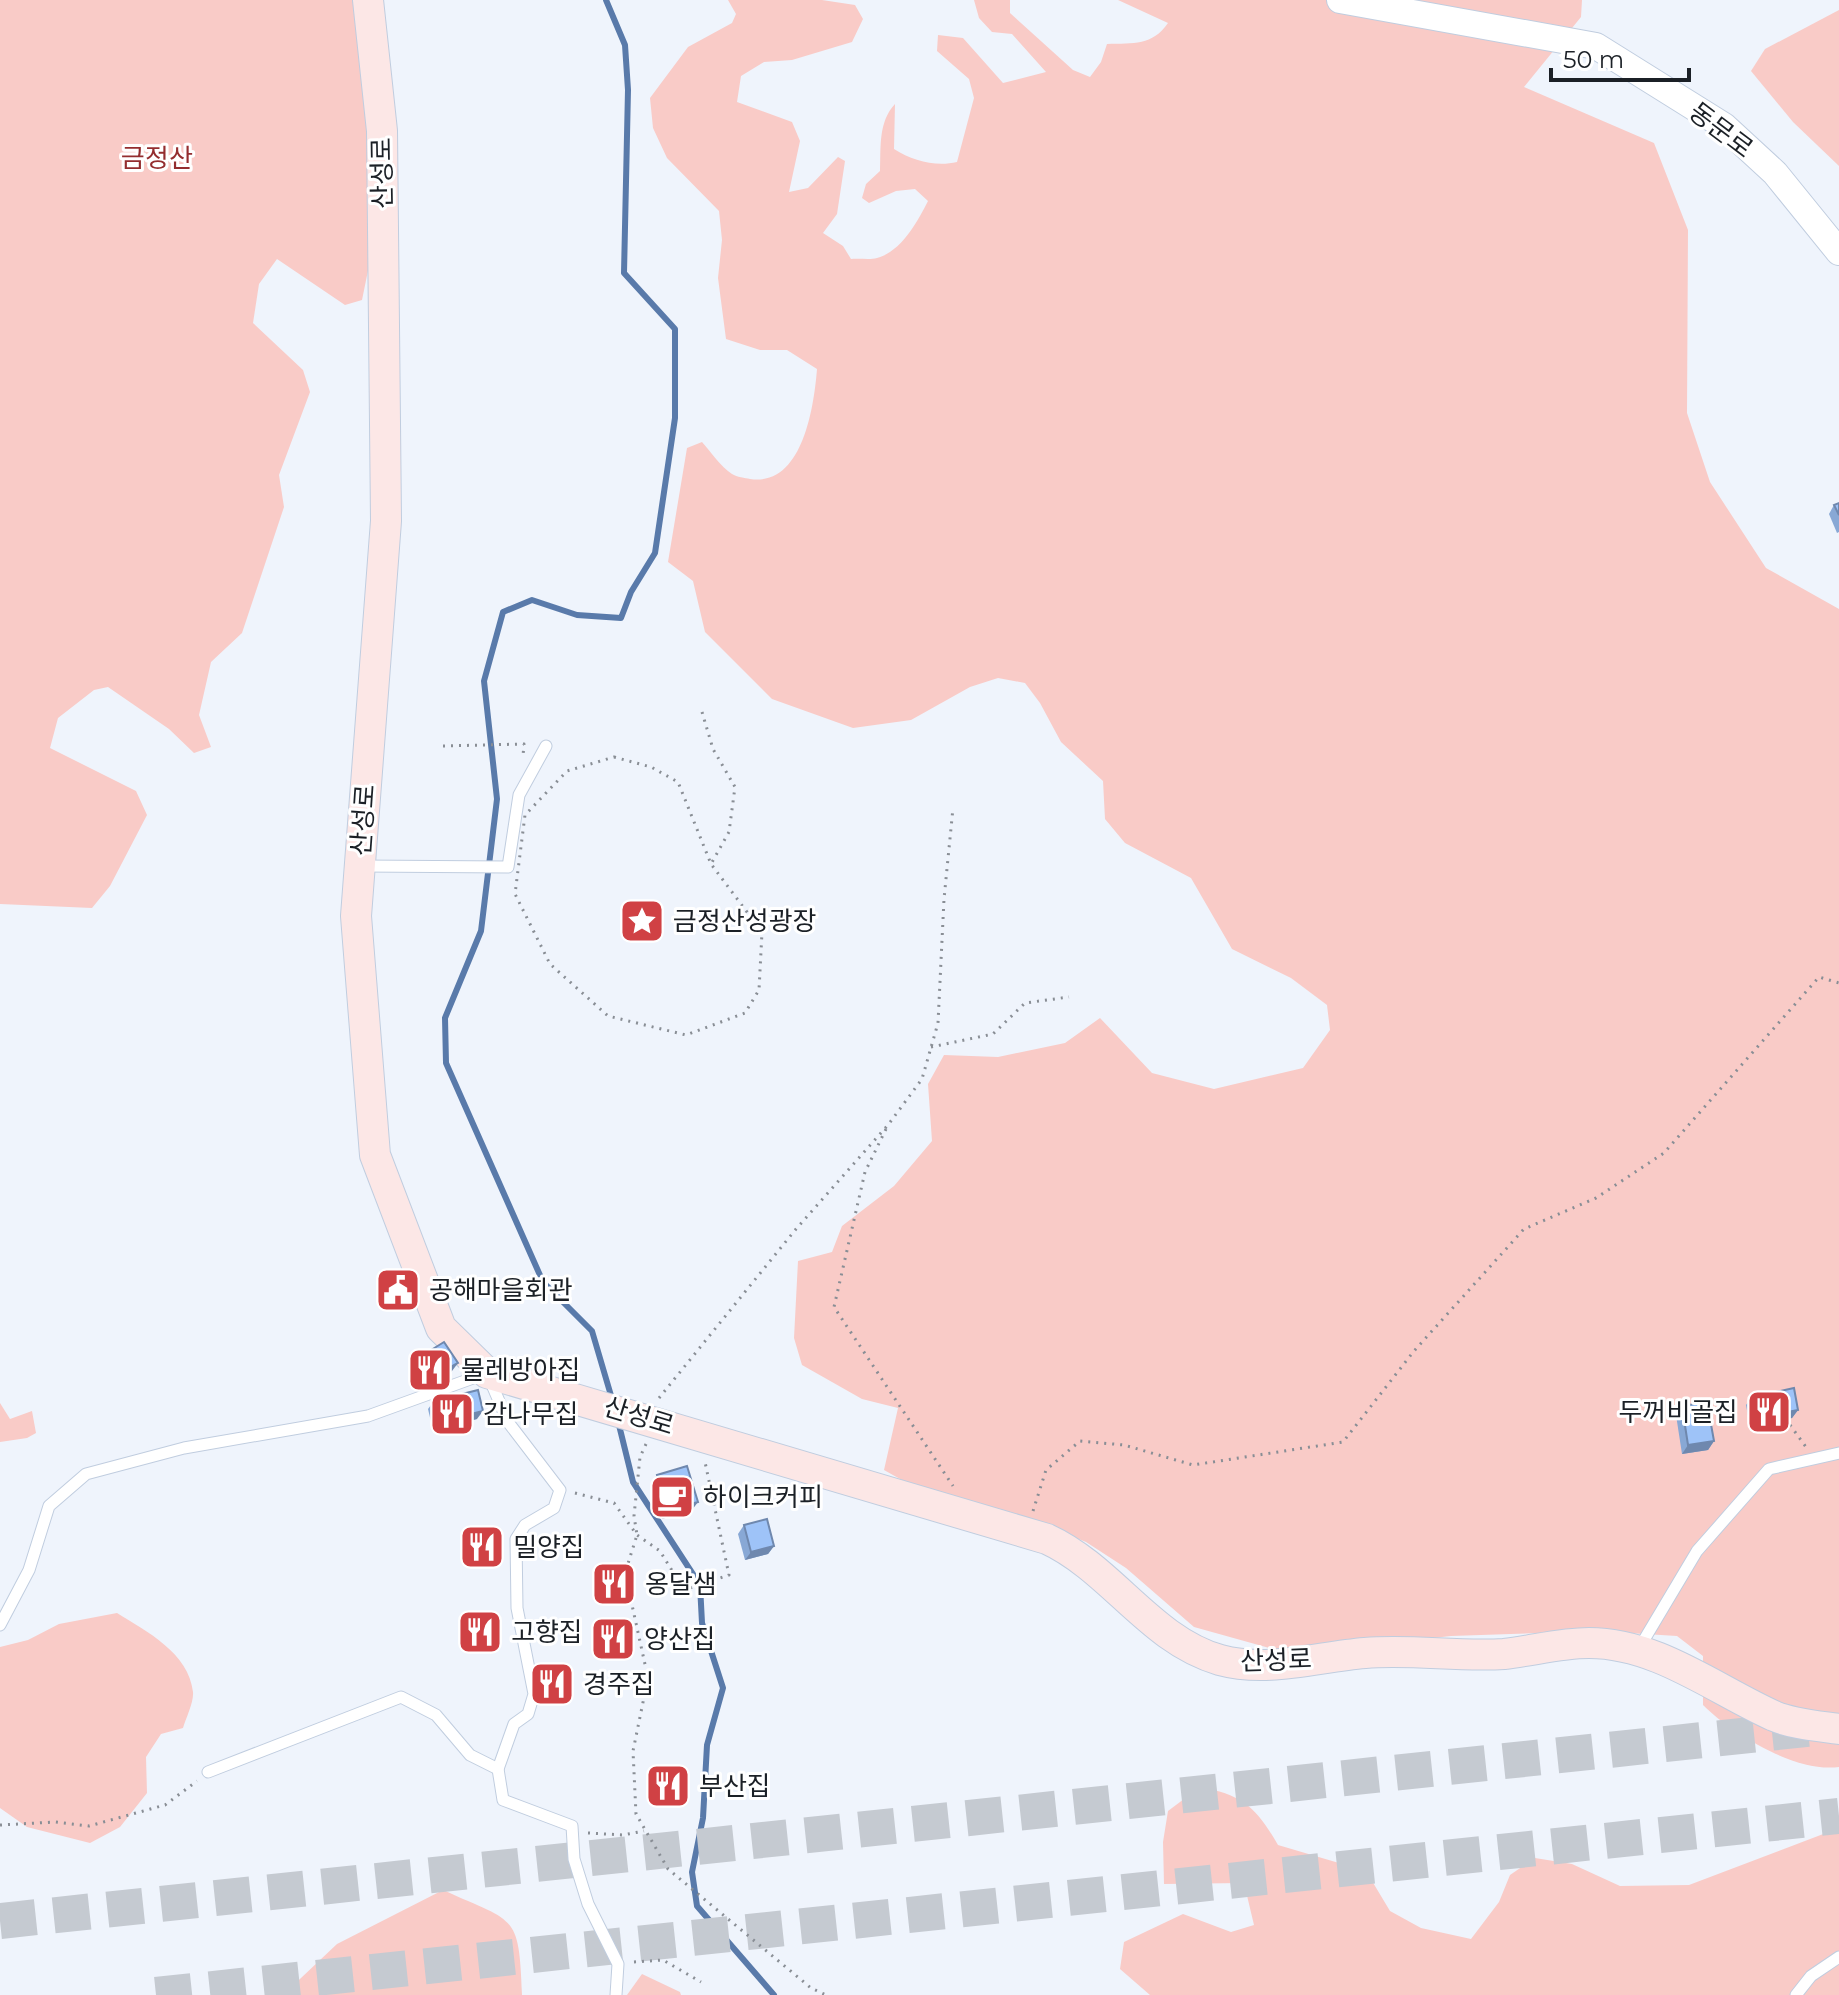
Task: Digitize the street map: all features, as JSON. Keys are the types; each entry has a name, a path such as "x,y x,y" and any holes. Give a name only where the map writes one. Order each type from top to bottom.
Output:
{"main road":[{"name":"산성로","path":"368,0 382,131 386,521 356,916 375,1155 441,1328 487,1373 1047,1539 1082,1559 1180,1643 1236,1664 1281,1664 1393,1651 1503,1654 1589,1643 1637,1651 1697,1675 1773,1716 1839,1729"}],"street":[{"name":"동문로","path":"1340,0 1596,46 1724,126 1775,173 1839,252"}],"lane":[{"path":"360,866 508,867 519,795 546,746"},
{"path":"0,1625 29,1570 49,1506 86,1474 184,1448 368,1416 487,1373 508,1422 560,1490 554,1508 525,1525 516,1539 517,1608 534,1694 528,1714 514,1724 498,1769 503,1800 572,1826 574,1859 588,1904 618,1964 616,1995"},
{"path":"1637,1651 1697,1551 1769,1469 1839,1453"},
{"path":"208,1772 401,1697 436,1715 470,1755 498,1769"},
{"path":"1796,1995 1811,1976 1839,1957"}],"path":[{"path":"702,712 713,749 735,787 729,832 711,864"},
{"path":"443,746 503,745"},
{"path":"614,757 651,767 678,782 711,864 762,932 759,990 745,1013 686,1035 608,1016 550,964 515,894 525,815 567,771 614,757"},
{"path":"622,1411 709,1333 888,1125 922,1079 938,1023 944,899 953,808"},
{"path":"1026,1533 1046,1470 1080,1441 1124,1445 1193,1465 1343,1442 1414,1351 1524,1229 1596,1198 1664,1153 1819,977 1839,983"},
{"path":"931,1047 993,1034 1025,1003 1069,997"},
{"path":"888,1125 865,1172 834,1307 975,1519"},
{"path":"1790,1425 1815,1459"},
{"path":"560,1490 614,1503 637,1535 660,1551 684,1590 729,1575 699,1434"},
{"path":"639,1472 635,1504 637,1535 625,1573 648,1678 633,1751 636,1814 668,1869 811,1988 826,1995"},
{"path":"0,1825 55,1822 89,1826 165,1805 208,1772"},
{"path":"573,1833 623,1835 646,1831"},
{"path":"618,1964 663,1960 701,1982"}],"green space":[{"name":"금정산","path":"0,0 359,0 363,26 371,256 362,300 345,305 277,259 259,284 253,323 303,370 310,392 279,475 284,507 242,633 211,662 199,715 211,747 194,753 169,729 108,687 94,690 58,718 50,748 136,791 147,815 110,886 92,908 0,904"},
{"path":"728,0 822,0 855,5 863,19 852,42 792,60 764,62 741,76 737,102 792,122 800,141 789,192 808,188 838,157 845,161 837,214 823,233 843,246 851,259 871,259 886,255 901,243 928,201 915,189 896,191 869,203 862,198 866,184 880,171 883,127 895,104 894,149 925,162 957,162 974,98 969,79 937,51 938,35 963,38 1003,83 1046,72 1012,34 992,32 979,18 974,0 1010,0 1010,13 1073,70 1090,77 1101,62 1107,44 1149,39 1168,23 1118,0 1582,0 1581,17 1524,87 1654,143 1688,230 1687,413 1710,482 1766,568 1839,609 1839,1725 1703,1676 1703,1656 1677,1636 1596,1631 1451,1636 1291,1654 1194,1627 1126,1568 1086,1542 1030,1519 909,1484 884,1470 898,1408 862,1399 802,1365 794,1338 798,1261 832,1252 842,1226 894,1186 932,1141 928,1084 944,1055 998,1057 1065,1043 1100,1018 1152,1073 1214,1089 1303,1068 1330,1030 1327,1005 1291,978 1232,949 1191,878 1125,843 1105,819 1103,781 1061,742 1025,683 998,678 970,687 911,720 853,728 772,699 705,632 693,581 668,562 687,448 702,442 724,467 741,477 768,478 782,470 794,457 802,441 813,403 817,369 787,350 760,350 726,339 718,278 722,240 719,211 667,158 653,128 650,98 688,47 732,23 736,14"},
{"path":"1839,10 1839,166 1793,122 1751,71 1765,49"},
{"path":"0,1403 10,1419 32,1411 36,1433 27,1438 0,1442"},
{"path":"117,1613 164,1645 184,1666 193,1696 183,1728 161,1734 146,1757 147,1793 120,1827 90,1843 27,1827 0,1808 0,1647 28,1640 59,1624"},
{"path":"1703,1684 1839,1734 1839,1767 1804,1764 1747,1739 1703,1705"},
{"path":"1200,1787 1227,1794 1247,1805 1263,1821 1278,1845 1366,1871 1390,1911 1421,1928 1471,1939 1499,1902 1510,1875 1535,1858 1572,1864 1620,1886 1689,1885 1839,1828 1839,1995 1150,1995 1120,1969 1124,1942 1183,1914 1231,1932 1254,1925 1244,1883 1164,1884 1163,1842 1168,1811"},
{"path":"443,1890 499,1916 508,1924 519,1948 522,1995 283,1995 337,1944"},
{"path":"642,1974 680,1992 681,1995 627,1995"}],"building":[{"path":"444,1342 458,1363 427,1380 415,1360"},
{"path":"1794,1388 1798,1410 1756,1418 1752,1397"},
{"path":"478,1390 483,1411 439,1422 434,1401"},
{"path":"1707,1402 1714,1441 1688,1445 1682,1406"},
{"name":"하이크커피","path":"687,1466 698,1502 668,1510 657,1475"},
{"path":"767,1519 774,1546 751,1552 744,1525"}],"waterway":[{"path":"606,0 625,45 628,90 624,273 675,329 675,418 655,553 631,592 621,618 577,615 532,600 503,612 484,681 497,799 481,931 445,1018 446,1063 543,1282 592,1331 612,1399"},
{"path":"618,1421 633,1482 700,1585 702,1623 723,1688 707,1745 703,1818 692,1872 697,1906 774,1995"}],"tunnel":[{"path":"0,1921 1825,1727"},
{"path":"156,1995 1839,1816"}],"place":[{"name":"금정산성광장","path":"642,921"},
{"name":"공해마을회관","path":"398,1290"},
{"name":"물레방아집","path":"430,1370"},
{"name":"두꺼비골집","path":"1769,1412"},
{"name":"감나무집","path":"452,1414"},
{"name":"하이크커피","path":"672,1497"},
{"name":"밀양집","path":"482,1547"},
{"name":"옹달샘","path":"614,1584"},
{"name":"고향집","path":"480,1632"},
{"name":"양산집","path":"613,1639"},
{"name":"경주집","path":"552,1684"},
{"name":"부산집","path":"668,1786"}]}
